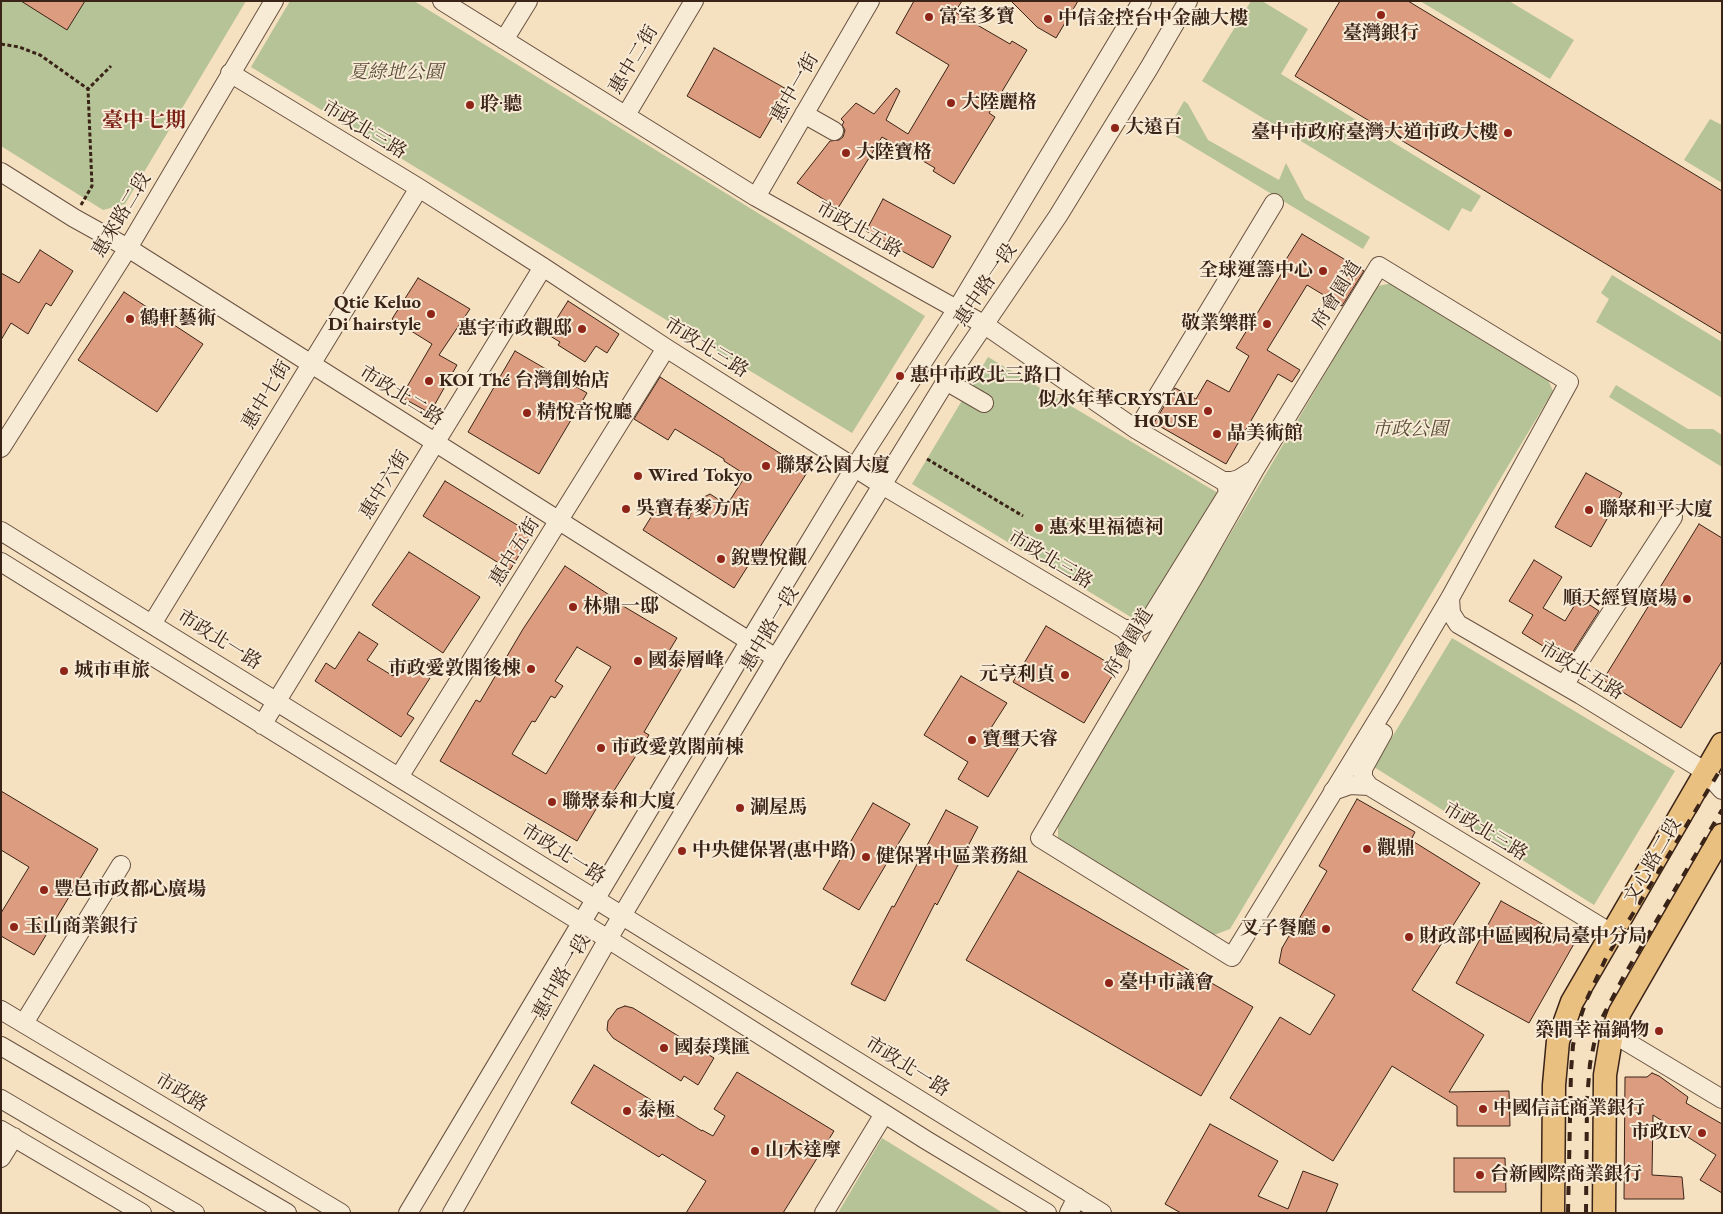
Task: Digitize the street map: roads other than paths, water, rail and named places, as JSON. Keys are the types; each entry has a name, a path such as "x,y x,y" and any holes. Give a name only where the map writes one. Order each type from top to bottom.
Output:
{"main road":[{"name":"文心路二段","path":"1553,1213 1554,1085 1558,1041 1572,1002 1722,744"},
{"path":"1604,1213 1604,1075 1612,1033 1620,1012 1722,835"}],"street":[{"name":"惠來路二段","path":"1,448 128,248 274,1"},
{"name":"市政北五路","path":"442,1 756,197 985,325 1137,430 1223,481"},
{"path":"504,40 528,1"},
{"name":"惠中二街","path":"626,115 694,1"},
{"name":"惠中一街","path":"756,197 870,1"},
{"name":"惠中路一段","path":"408,1213 749,642 855,467 957,309 1142,1"},
{"name":"惠中路一段","path":"452,1213 622,915 776,658 946,381 1058,216 1150,68 1188,1"},
{"name":"市政北三路","path":"230,73 543,266 666,348 882,485 1124,629 1136,643 1139,658 1138,669"},
{"path":"804,114 834,131"},
{"name":"市政北二路","path":"1,172 74,218 128,248 776,658"},
{"name":"惠中七街","path":"152,624 418,188"},
{"path":"1137,430 1274,203"},
{"name":"惠中六街","path":"262,724 543,266"},
{"name":"府會園道","path":"1379,266 1569,382 1450,598 1397,699 1333,791 1232,957 1040,838 1138,669 1188,572 1255,469 1379,266"},
{"name":"惠中五街","path":"400,777 666,348"},
{"path":"946,381 984,403"},
{"path":"1223,481 1239,479 1255,469"},
{"path":"1124,629 1136,629 1148,622 1188,572 1228,493 1223,481"},
{"path":"1564,685 1673,517"},
{"name":"市政北一路","path":"1,531 622,915 1073,1205 1102,1213"},
{"path":"1,562 608,939 884,1114 1047,1213"},
{"path":"1369,786 1363,778 1364,766 1397,699 1440,634 1448,627 1458,624 1451,613 1450,598"},
{"name":"市政北五路","path":"1458,624 1564,685 1706,772 1722,790"},
{"path":"1333,791 1350,785 1369,786"},
{"name":"市政北三路","path":"1369,786 1611,933"},
{"path":"24,1023 121,865"},
{"name":"市政路","path":"1,1010 340,1213"},
{"path":"1612,1033 1722,1099"},
{"path":"1,1046 287,1213"},
{"path":"1,1098 195,1213"},
{"path":"824,1213 884,1114"},
{"path":"1,1158 7,1134 142,1213"}],"railway":[{"path":"1568,1213 1573,1045 1586,1001 1606,958 1722,767"},
{"path":"1586,1213 1587,1099 1590,1064 1601,1020 1625,974 1722,810"}],"place":[{"name":"臺灣銀行","path":"1381,15"},
{"name":"富室多寶","path":"929,17"},
{"name":"中信金控台中金融大樓","path":"1048,19"},
{"name":"大陸麗格","path":"951,103"},
{"name":"聆‧聽","path":"470,105"},
{"name":"大遠百","path":"1115,128"},
{"name":"臺中市政府臺灣大道市政大樓","path":"1508,133"},
{"name":"大陸寶格","path":"846,153"},
{"name":"全球運籌中心","path":"1323,271"},
{"name":"Qtie Keluo Di hairstyle","path":"431,314"},
{"name":"鶴軒藝術","path":"130,319"},
{"name":"敬業樂群","path":"1267,324"},
{"name":"惠宇市政觀邸","path":"582,329"},
{"name":"惠中市政北三路口","path":"900,376"},
{"name":"KOI Thé 台灣創始店","path":"429,381"},
{"name":"似水年華CRYSTAL HOUSE","path":"1208,411"},
{"name":"精悅音悅廳","path":"527,413"},
{"name":"晶美術館","path":"1217,434"},
{"name":"聯聚公園大廈","path":"766,466"},
{"name":"Wired Tokyo","path":"638,476"},
{"name":"吳寶春麥方店","path":"626,509"},
{"name":"聯聚和平大廈","path":"1589,510"},
{"name":"惠來里福德祠","path":"1039,528"},
{"name":"銳豐悅觀","path":"721,559"},
{"name":"順天經貿廣場","path":"1687,599"},
{"name":"林鼎一邸","path":"573,607"},
{"name":"國泰層峰","path":"638,661"},
{"name":"市政愛敦閣後棟","path":"531,669"},
{"name":"城市車旅","path":"64,671"},
{"name":"元亨利貞","path":"1065,675"},
{"name":"寶璽天睿","path":"972,740"},
{"name":"市政愛敦閣前棟","path":"601,748"},
{"name":"聯聚泰和大廈","path":"552,802"},
{"name":"涮屋馬","path":"740,808"},
{"name":"觀鼎","path":"1367,849"},
{"name":"中央健保署(惠中路)","path":"682,851"},
{"name":"健保署中區業務組","path":"866,857"},
{"name":"豐邑市政都心廣場","path":"44,890"},
{"name":"玉山商業銀行","path":"14,927"},
{"name":"叉子餐廳","path":"1326,929"},
{"name":"財政部中區國稅局臺中分局","path":"1409,937"},
{"name":"臺中市議會","path":"1109,983"},
{"name":"築間幸福鍋物","path":"1659,1031"},
{"name":"國泰璞匯","path":"664,1048"},
{"name":"中國信託商業銀行","path":"1483,1109"},
{"name":"泰極","path":"627,1111"},
{"name":"市政LV","path":"1702,1133"},
{"name":"山木達摩","path":"755,1151"},
{"name":"台新國際商業銀行","path":"1480,1175"}],"district":[{"name":"臺中七期","path":"144,121"}],"park label":[{"name":"夏綠地公園","path":"396,73"},
{"name":"市政公園","path":"1410,430"}]}
